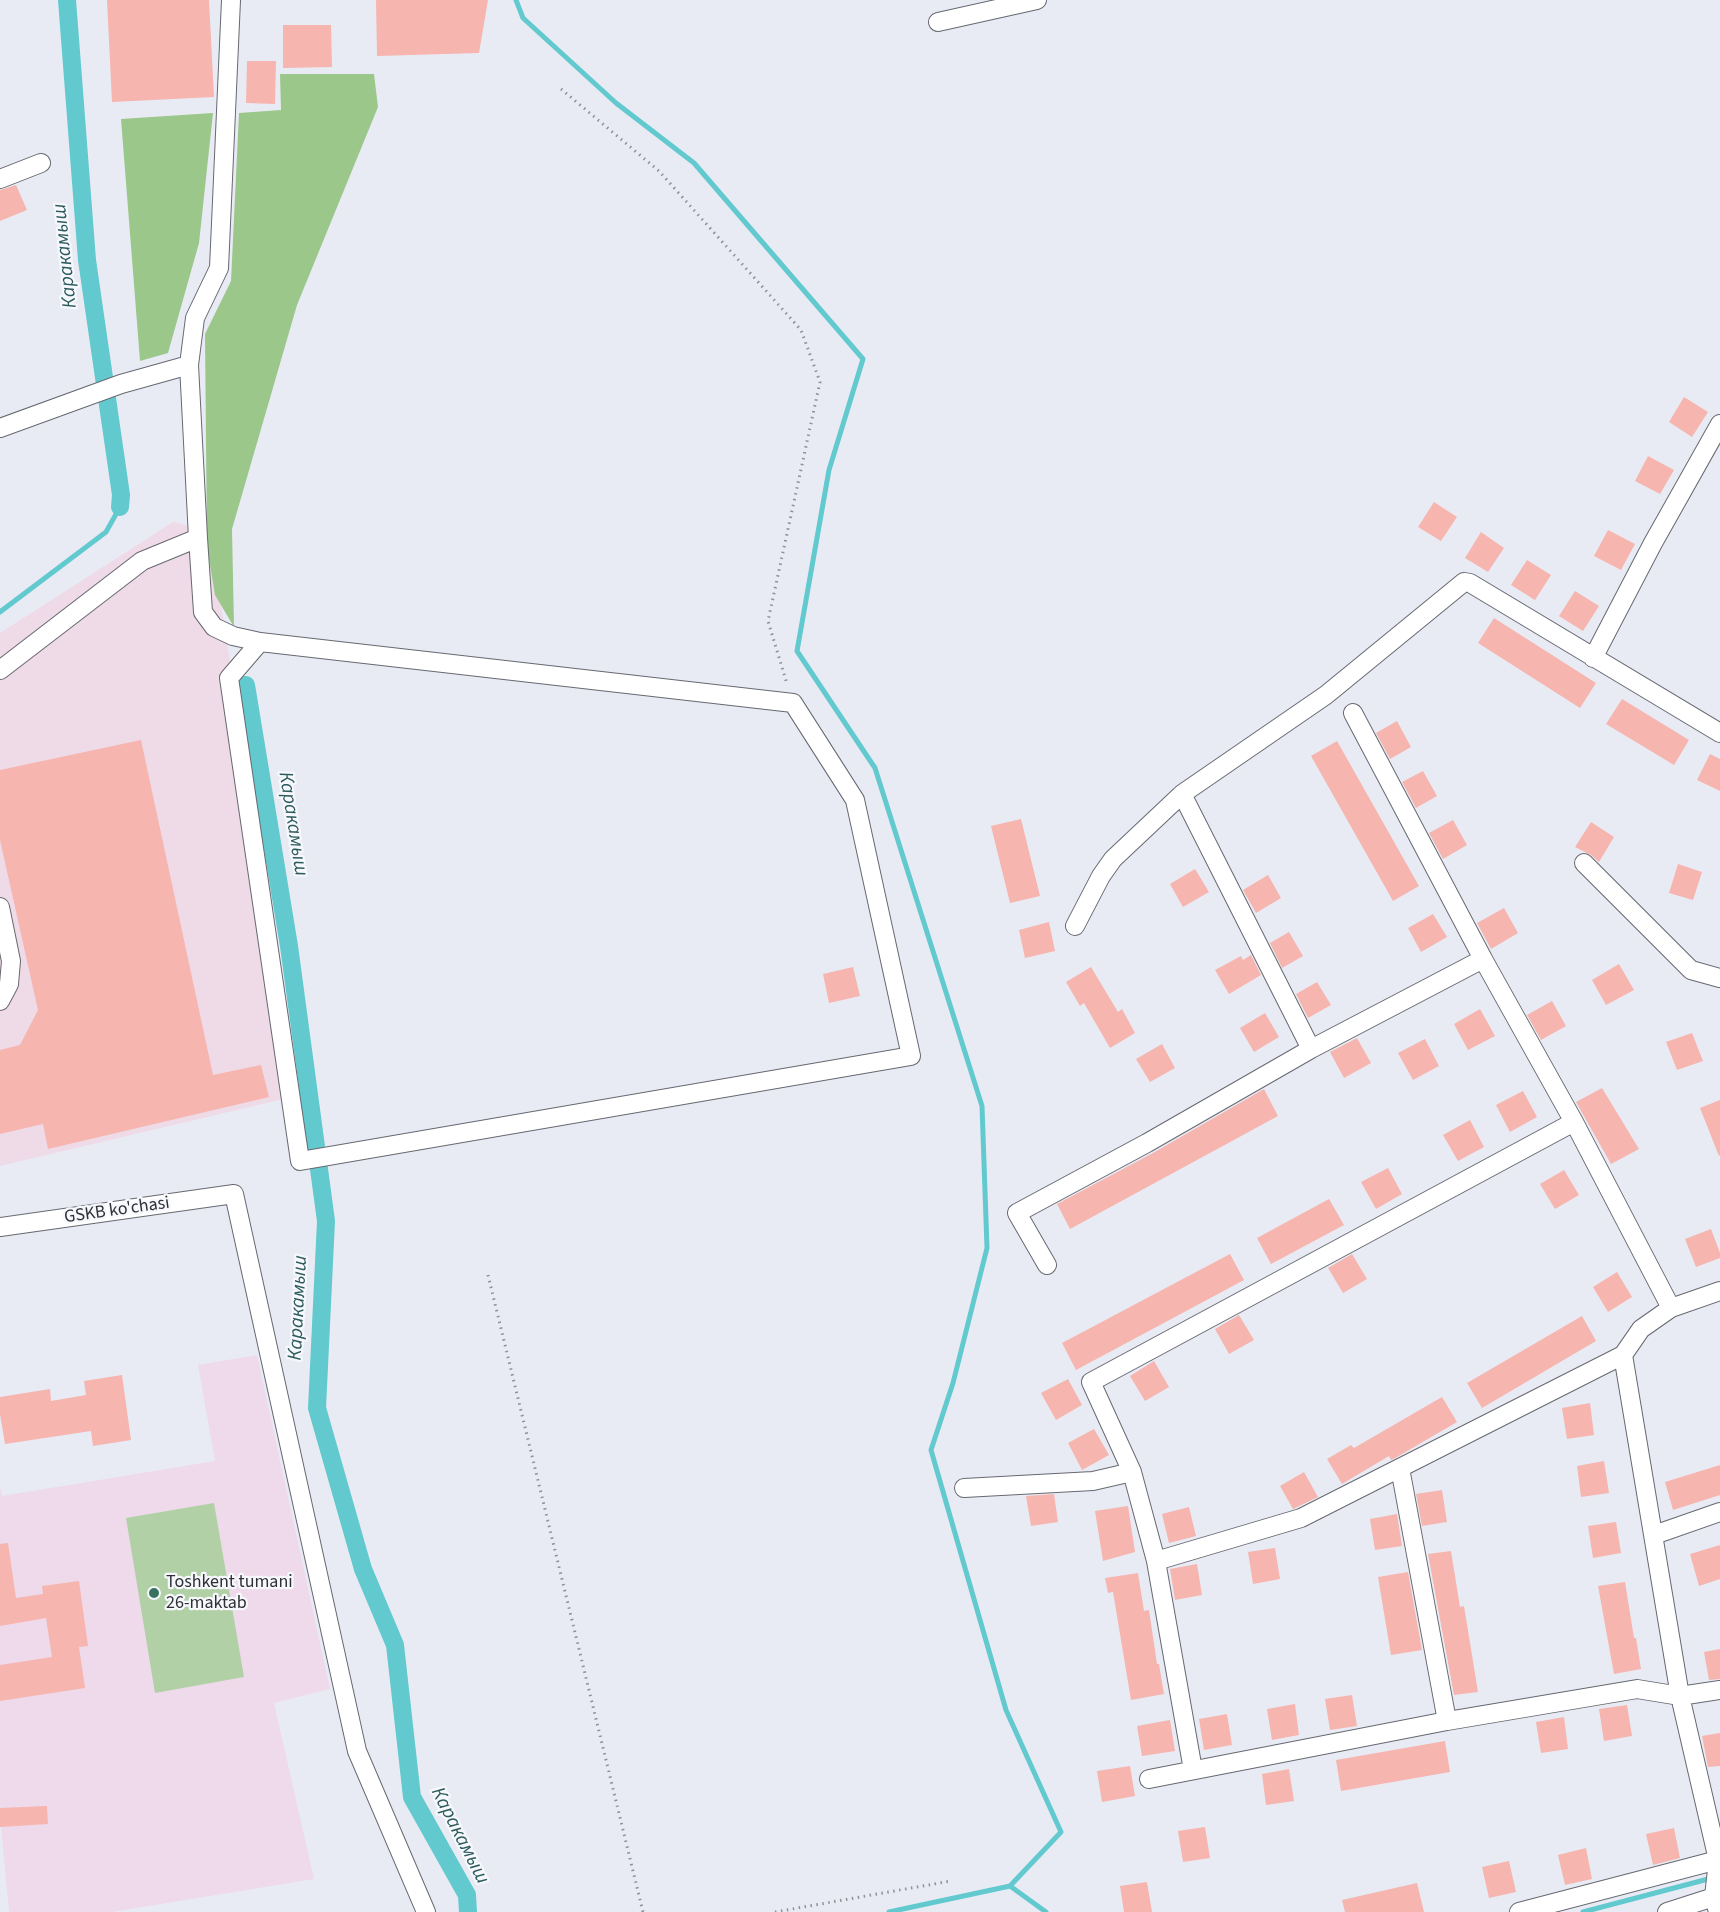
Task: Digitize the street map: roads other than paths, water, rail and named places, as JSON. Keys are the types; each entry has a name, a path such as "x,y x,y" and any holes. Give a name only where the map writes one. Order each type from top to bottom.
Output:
{"street":[{"path":"231,0 219,268 195,318 189,365 203,612 214,627 234,636 260,642 793,703 855,800 911,1056 300,1161 229,678 260,642"},
{"path":"938,22 1037,0"},
{"path":"0,179 41,163"},
{"path":"0,428 121,384 189,365"},
{"path":"1593,658 1653,543 1720,424"},
{"path":"0,670 142,561 198,538"},
{"path":"1075,926 1101,876 1113,859 1182,794 1326,695 1464,582 1470,583 1720,733"},
{"path":"1353,713 1483,959 1574,1122 1671,1308"},
{"path":"1182,794 1311,1049"},
{"path":"1584,863 1691,970 1720,978"},
{"path":"0,907 11,961 9,984 0,1001"},
{"path":"1047,1264 1017,1213 1147,1143 1311,1049 1483,959"},
{"path":"1193,1770 1156,1561 1132,1472 1091,1382 1574,1122"},
{"name":"GSKB ko'chasi","path":"0,1227 234,1194 357,1751 426,1912"},
{"path":"1156,1561 1301,1518 1623,1355 1641,1329 1671,1308 1720,1291"},
{"path":"1623,1355 1680,1696 1717,1863 1717,1899 1667,1912"},
{"path":"1400,1468 1447,1722"},
{"path":"964,1488 1093,1481 1132,1472"},
{"path":"1654,1535 1720,1512"},
{"path":"1149,1779 1447,1722 1637,1689 1680,1696 1720,1690"},
{"path":"1519,1912 1717,1863"}],"waterway":[{"name":"Каракамыш","path":"67,0 87,260 121,495 120,507"},
{"path":"516,0 523,18 616,103 694,163 863,359 829,470 797,651 875,768 982,1106 987,1248 953,1383 931,1450 1006,1710 1061,1832 1010,1886"},
{"path":"0,612 106,532 120,507"},
{"name":"Каракамыш","path":"246,685 289,946 326,1221 317,1408 363,1569 395,1645 412,1797 467,1895 468,1912"},
{"path":"1583,1912 1712,1878"},
{"path":"889,1912 1010,1886 1046,1912"}],"place":[{"name":"Toshkent tumani 26-maktab","path":"154,1593"}]}
